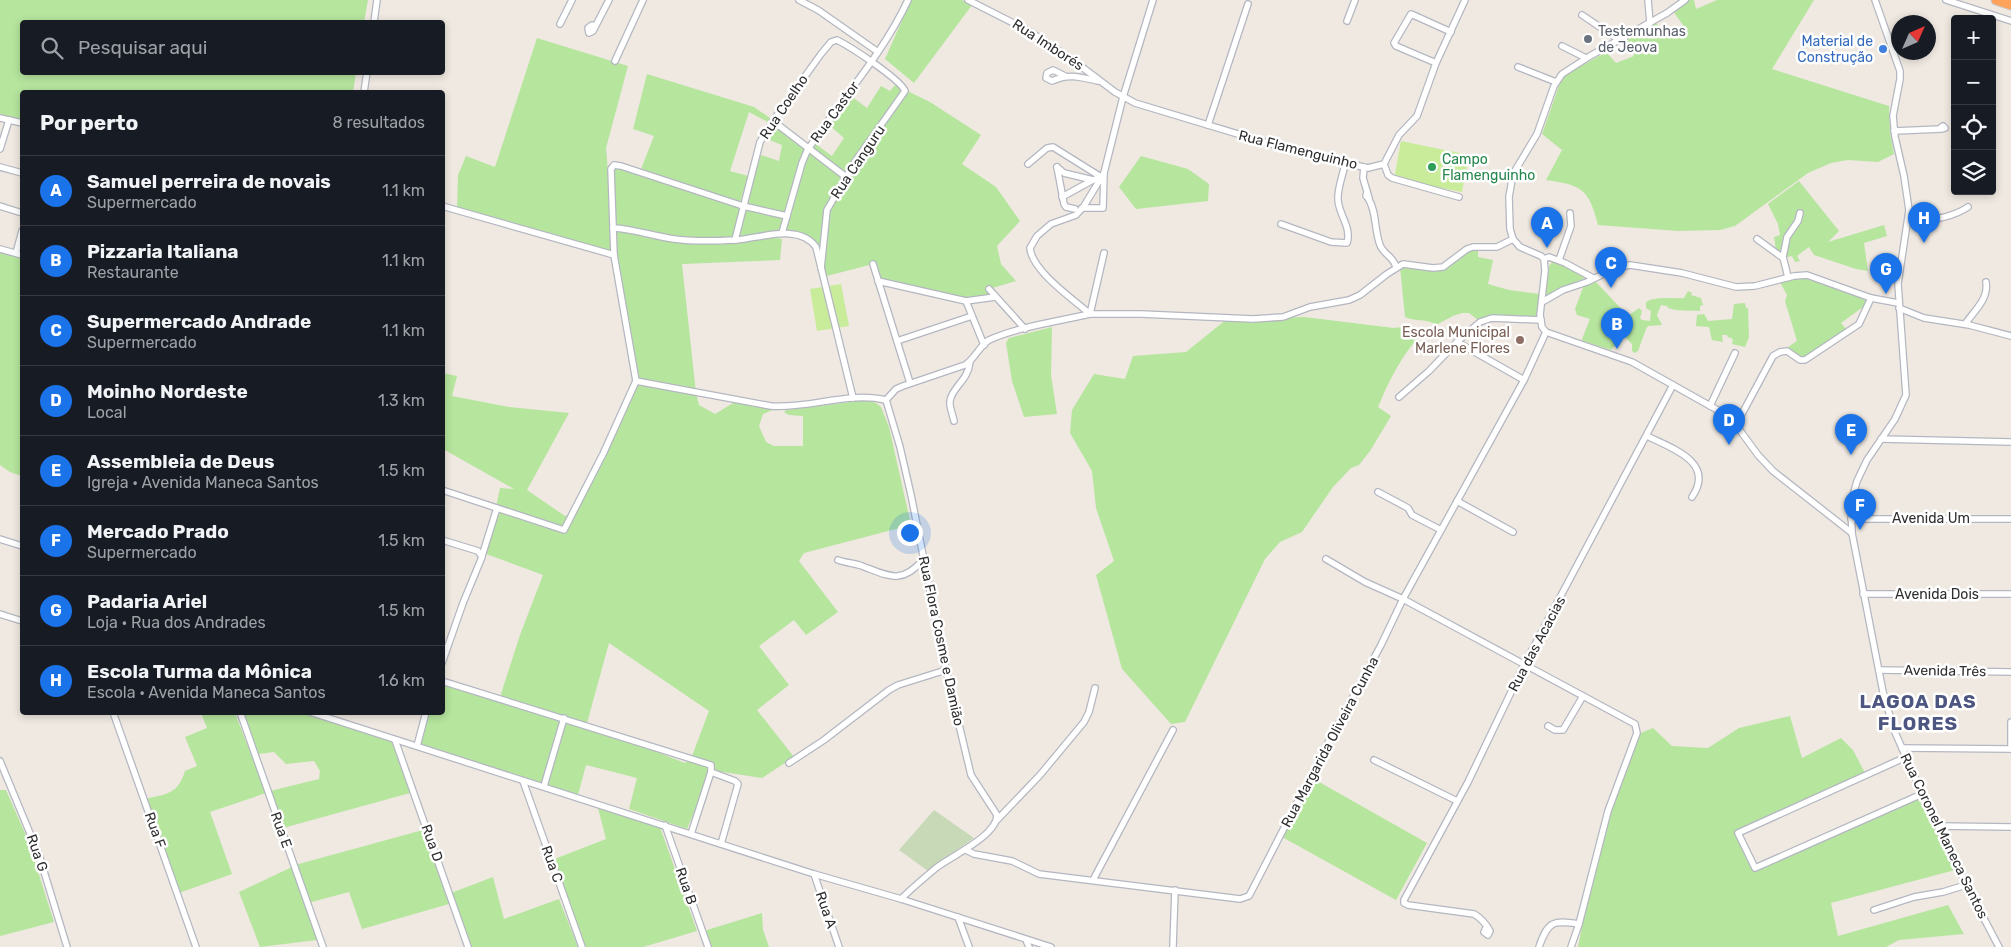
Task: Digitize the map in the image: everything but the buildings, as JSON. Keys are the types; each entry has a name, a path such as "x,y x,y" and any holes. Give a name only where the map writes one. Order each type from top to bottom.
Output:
{"highway":[{"path":"1996,0 2011,5"}],"street":[{"path":"374,20 377,0"},
{"path":"560,24 572,0"},
{"path":"595,26 609,0"},
{"path":"615,61 643,0"},
{"path":"799,0 818,10 878,52"},
{"name":"Rua Castor","path":"782,234 802,163 809,148 872,62 896,26 908,0"},
{"name":"Rua Imborés","path":"968,0 1029,31 1123,97"},
{"path":"1093,180 1064,173 1057,167 1062,197 1066,208 1103,208 1102,175 1123,97 1153,0"},
{"path":"1347,21 1355,0"},
{"path":"1459,197 1392,178 1388,175 1384,164 1399,135 1417,116 1436,63 1465,0"},
{"path":"1648,0 1650,22"},
{"path":"1544,259 1520,247 1513,239 1510,229 1510,188 1513,174 1537,134 1556,82 1562,74 1586,58 1685,0"},
{"name":"Rua Coronel Maneca Santos","path":"1875,0 1900,71 1893,116 1894,131 1906,184 1908,222 1900,271 1898,306 1906,395 1896,419 1867,460 1856,481 1851,503 1852,533 1886,704 1922,794 1966,885 1999,947"},
{"path":"1946,0 1993,15"},
{"path":"1208,125 1248,4"},
{"path":"1436,63 1396,46 1394,43 1412,14 1451,32"},
{"path":"1582,15 1619,40"},
{"path":"1996,16 2011,16"},
{"path":"1996,16 2011,21"},
{"name":"Rua Coelho","path":"735,240 760,142 810,69 834,40 840,40 872,62"},
{"path":"1562,46 1586,58"},
{"name":"Rua Canguru","path":"821,268 827,210 846,177 905,91 902,85 872,62"},
{"path":"1518,67 1556,82"},
{"path":"364,90 366,75"},
{"path":"1065,76 1079,76 1102,82"},
{"name":"Rua Flamenguinho","path":"1123,97 1135,103 1301,154 1364,167 1384,164"},
{"path":"0,118 20,123"},
{"path":"0,149 9,120"},
{"path":"773,121 846,177"},
{"path":"1894,131 1939,129"},
{"path":"1028,164 1047,148 1053,147 1102,175"},
{"path":"445,491 564,530 603,454 636,381 614,255 611,169 616,164 743,206 787,216"},
{"path":"1281,224 1331,242 1345,245 1348,240 1346,224 1338,201 1345,164"},
{"path":"0,167 20,172"},
{"path":"1364,167 1363,178 1374,207 1376,233 1380,247 1395,262 1396,267"},
{"path":"1062,197 1102,175"},
{"path":"1090,314 1049,278 1033,258 1030,251 1032,243 1050,224 1076,215 1102,175"},
{"path":"0,206 20,212"},
{"path":"445,207 614,255"},
{"path":"1908,222 1956,214 1968,207"},
{"path":"1559,260 1571,226 1570,213"},
{"path":"1788,277 1783,258 1787,237 1798,221 1800,213"},
{"path":"613,228 685,241 735,240 782,234 798,234 810,239 816,247 853,398"},
{"path":"636,381 771,406 792,407 853,398 886,400 896,389 942,374 970,362 988,341 1025,330 1090,314 1142,314 1253,319 1283,317 1310,307 1349,300 1360,295 1396,267 1403,264 1433,268 1443,267 1473,247 1496,247 1513,239"},
{"path":"1757,239 1783,258"},
{"path":"0,249 19,254"},
{"path":"1090,314 1104,253"},
{"path":"1544,259 1549,257 1559,260 1594,278"},
{"path":"1544,259 1545,271 1540,320 1549,333 1642,366 1727,416 1769,467 1852,533"},
{"path":"873,264 910,383"},
{"path":"1542,302 1563,290 1616,268 1630,265 1682,273 1736,287 1755,286 1801,275 1814,276 1871,298 1898,306 1924,318 1965,324 2011,336"},
{"path":"878,281 966,302 996,297"},
{"path":"1965,324 1986,294 1986,282"},
{"path":"988,289 1025,330"},
{"path":"1736,426 1773,356 1787,350 1800,360 1805,360 1859,324 1871,298"},
{"path":"966,302 984,345"},
{"path":"897,341 972,316"},
{"path":"1399,397 1480,322 1492,318 1540,320"},
{"name":"Rua Margarida Oliveira Cunha","path":"966,850 974,854 1012,861 1039,874 1240,899 1247,897 1251,893 1381,645 1403,599 1549,333"},
{"path":"1457,342 1524,380"},
{"path":"1710,406 1735,353"},
{"path":"954,420 951,410 951,399 967,376 970,362"},
{"name":"Rua das Acacias","path":"1486,926 1474,914 1404,903 1404,898 1457,801 1524,665 1673,385"},
{"name":"Rua Flora Cosme e Damião","path":"886,400 900,446 946,670 971,775 997,815 997,820"},
{"path":"1647,436 1692,460 1696,466 1699,479 1696,491 1692,497"},
{"path":"1881,439 2011,442"},
{"path":"1378,492 1408,508 1412,515 1441,530"},
{"path":"1457,501 1513,532"},
{"path":"445,654 462,603 482,557 497,508"},
{"name":"Avenida Um","path":"1851,518 2011,519"},
{"path":"0,539 20,545"},
{"path":"445,541 478,551 482,557"},
{"path":"838,560 880,574 898,576 910,573 923,560"},
{"path":"1326,560 1365,582 1403,599 1635,724 1637,733 1608,812 1579,924 1571,947"},
{"name":"Avenida Dois","path":"1863,594 2011,594"},
{"path":"0,614 20,620"},
{"path":"788,763 824,740 889,690 898,685 946,670"},
{"name":"Avenida Três","path":"1879,670 2011,672"},
{"path":"445,682 711,765 711,772 692,834"},
{"path":"901,899 944,862 966,850 992,828 1084,722 1089,712 1095,688"},
{"path":"1548,726 1555,730 1563,730 1583,696"},
{"name":"Rua F","path":"113,715 196,947"},
{"name":"Rua E","path":"241,715 323,947"},
{"path":"319,715 814,874 901,899 1051,947"},
{"path":"417,746 425,715"},
{"path":"544,786 564,718"},
{"path":"1902,748 2011,749 2011,722"},
{"path":"1093,880 1173,730"},
{"name":"Rua D","path":"395,740 468,947"},
{"path":"1906,757 1738,833 1755,868 1922,794"},
{"path":"1374,760 1457,801"},
{"name":"Rua G","path":"0,761 39,855 67,947"},
{"path":"711,772 735,781 738,784 721,844"},
{"name":"Rua C","path":"523,780 582,947"},
{"name":"Rua B","path":"665,825 708,947"},
{"path":"1939,826 2011,827"},
{"name":"Rua A","path":"814,874 839,947"},
{"path":"1874,910 1914,897 1966,885"},
{"path":"1172,946 1175,890"},
{"path":"958,917 969,947"},
{"path":"1539,947 1544,933 1551,924 1558,921 1579,924"},
{"path":"1026,940 1029,947"}],"green space":[{"path":"0,0 368,0 364,20 20,20 20,75 356,75 353,90 20,90 20,123 0,119"},
{"path":"911,0 962,0 972,5 914,83 885,59"},
{"path":"1687,0 1694,0 1696,9 1717,0 1814,0 1772,69 1889,106 1890,132 1894,154 1878,162 1848,160 1831,163 1808,173 1735,226 1720,230 1678,231 1598,225 1591,203 1582,191 1568,184 1546,180 1562,150 1542,134 1561,80 1567,74 1606,52 1616,63 1634,56 1633,48 1626,39 1656,23 1669,37 1683,25 1673,11"},
{"path":"537,38 628,66 606,148 614,242 614,233 618,229 613,228 611,169 614,165 743,206 736,236 761,155 779,161 782,145 764,138 773,121 809,148 813,142 832,156 844,138 829,125 851,96 867,108 881,86 890,91 895,85 930,102 981,135 962,164 996,187 1020,221 997,246 1001,264 1016,281 989,289 995,297 965,301 878,281 873,264 823,277 816,247 802,235 768,233 736,237 735,240 685,241 624,229 637,234 666,240 695,243 739,242 771,238 782,239 780,260 682,264 696,393 699,405 715,414 735,402 775,409 763,414 759,426 766,442 774,446 803,446 803,416 789,415 784,412 786,410 867,400 876,403 881,407 889,427 911,525 804,553 799,561 838,612 806,635 794,620 759,646 789,685 757,710 794,757 762,778 716,771 714,765 687,829 629,809 637,778 586,765 578,795 419,744 427,715 445,715 445,684 652,750 685,763 692,756 709,711 609,643 587,723 500,697 520,635 543,575 486,554 500,488 514,489 445,450 445,373 457,376 452,396 509,407 569,413 527,490 565,516 574,512 637,384 614,255 510,222 457,210 458,175 466,156 495,167"},
{"path":"647,74 754,107 770,118 768,122 749,112 730,171 748,176 740,203 641,169 654,136 633,129"},
{"name":"Campo Flamenguinho","path":"1401,141 1469,155 1462,192 1394,179"},
{"path":"1141,156 1188,169 1209,184 1208,201 1136,209 1119,187"},
{"path":"1799,181 1839,231 1828,242 1884,225 1887,236 1864,243 1868,271 1814,255 1809,247 1797,256 1800,261 1795,262 1792,256 1783,258 1776,251 1774,237 1780,235 1778,224 1768,204"},
{"path":"1478,249 1478,257 1493,260 1488,284 1509,290 1540,294 1536,316 1478,320 1469,313 1462,313 1436,325 1405,317 1400,267 1440,271 1453,264 1468,252"},
{"path":"0,252 20,257 20,475 10,472 0,465"},
{"path":"1556,261 1585,278 1545,297 1549,266 1552,262"},
{"path":"1795,278 1811,278 1864,298 1866,301 1863,307 1841,323 1846,329 1801,359 1788,347 1797,341 1785,301 1787,295 1780,282"},
{"path":"1595,281 1628,316 1639,308 1642,311 1640,318 1642,320 1650,321 1651,311 1646,308 1646,302 1655,299 1684,298 1688,291 1692,293 1691,295 1701,298 1703,305 1700,306 1700,311 1676,310 1661,305 1657,315 1662,325 1648,326 1638,351 1635,353 1632,351 1632,344 1624,336 1611,350 1583,341 1582,339 1590,319 1577,315 1575,309 1584,285"},
{"path":"841,284 849,326 817,331 810,289"},
{"path":"1745,303 1746,308 1748,308 1749,337 1745,347 1732,344 1733,339 1727,335 1722,335 1723,342 1712,340 1709,327 1696,326 1697,315 1704,314 1708,321 1732,319 1734,304"},
{"path":"1304,317 1394,328 1402,327 1411,330 1419,337 1401,361 1378,407 1391,416 1370,451 1359,465 1351,468 1333,487 1302,532 1280,542 1265,559 1185,722 1171,724 1122,669 1096,575 1114,561 1096,508 1092,471 1070,433 1072,410 1094,374 1125,379 1133,356 1186,352 1227,319"},
{"path":"1052,327 1051,375 1057,414 1024,417 1012,381 1006,343 1009,338"},
{"path":"202,715 236,715 266,793 210,812 232,874 179,893 145,799 171,792 179,784 185,771 197,766 185,737 207,728"},
{"path":"244,715 308,715 392,741 410,793 283,828 270,791 319,779 320,771 314,761 286,764 274,752 258,754"},
{"path":"1790,716 1802,758 1841,738 1853,750 1865,773 1736,832 1754,871 1919,799 1955,870 1831,903 1838,936 1948,905 1964,934 1899,940 1886,947 1578,947 1589,892 1610,812 1638,734 1653,728 1672,746 1708,748 1739,728"},
{"path":"1312,778 1427,843 1396,900 1282,837"},
{"path":"0,790 6,790 28,840 54,922 0,936"},
{"path":"598,808 660,827 697,931 643,947 584,947 552,860 606,839"},
{"path":"934,810 974,838 928,871 899,850"},
{"path":"423,830 449,904 362,929 349,892 308,903 295,865"},
{"path":"292,867 317,940 260,947 239,892"},
{"path":"493,877 504,919 559,899 578,947 469,947 451,893"},
{"path":"762,913 763,930 769,947 709,947 704,931"}],"place":[{"name":"Testemunhas de Jeova","path":"1588,39"},
{"name":"Material de Construção","path":"1883,49"},
{"name":"Campo Flamenguinho","path":"1432,167"},
{"name":"Escola Turma da Mônica","path":"1924,243"},
{"name":"Samuel perreira de novais","path":"1547,248"},
{"name":"Supermercado Andrade","path":"1611,288"},
{"name":"Padaria Ariel","path":"1886,294"},
{"name":"Escola Municipal Marlene Flores","path":"1520,340"},
{"name":"Pizzaria Italiana","path":"1617,349"},
{"name":"Moinho Nordeste","path":"1729,445"},
{"name":"Assembleia de Deus","path":"1851,455"},
{"name":"Mercado Prado","path":"1860,530"}],"district":[{"name":"LAGOA DAS FLORES","path":"1918,712"}]}
